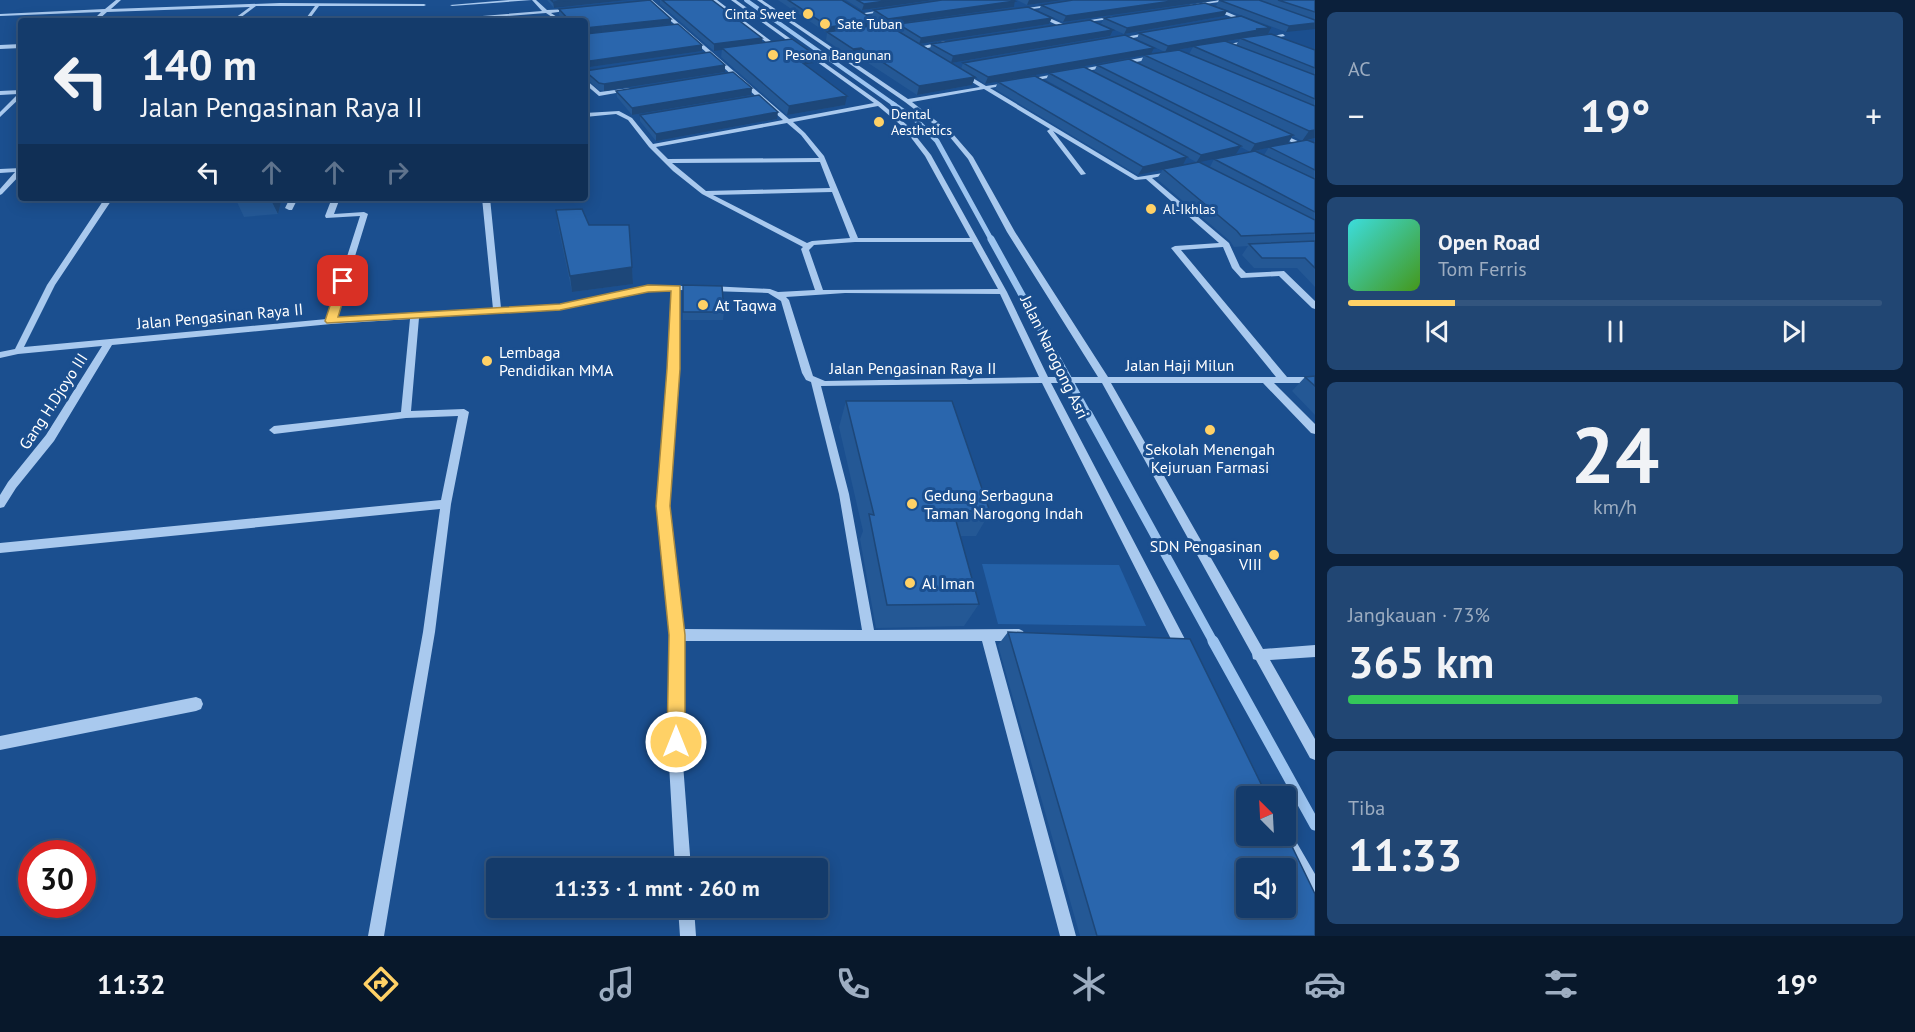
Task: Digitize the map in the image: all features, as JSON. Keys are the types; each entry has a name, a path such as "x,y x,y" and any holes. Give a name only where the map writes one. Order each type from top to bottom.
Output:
{"street":[{"path":"98,18 119,0"},
{"path":"452,5 532,0 557,18"},
{"path":"714,0 773,45"},
{"name":"Jalan Narogong Asri","path":"733,0 879,104 904,126 928,155 1003,292 1171,638 1188,658"},
{"name":"Jalan Narogong Asri","path":"759,0 818,38 907,101 951,135 971,158 1011,232 1105,380 1315,753"},
{"path":"1190,3 1231,0"},
{"path":"650,1 804,134 823,160 855,240"},
{"path":"640,3 661,1"},
{"path":"0,15 255,5 274,2 318,4 425,2 423,18"},
{"path":"308,18 318,4"},
{"path":"1200,4 1249,22"},
{"path":"237,18 255,5"},
{"path":"1025,9 1056,5"},
{"path":"1015,7 1061,25"},
{"path":"465,18 583,9"},
{"path":"853,9 868,18"},
{"path":"861,14 894,9"},
{"path":"1045,28 1119,16"},
{"path":"1228,20 1238,18"},
{"path":"1086,21 1095,26"},
{"path":"667,28 679,27"},
{"path":"1210,48 1283,35 1272,30"},
{"path":"1124,38 1161,31"},
{"path":"818,38 829,37"},
{"path":"1114,37 1134,42"},
{"path":"1266,38 1275,42"},
{"path":"918,48 953,42"},
{"path":"763,46 793,43"},
{"path":"911,43 926,52"},
{"path":"1222,45 1232,50"},
{"path":"0,47 18,46"},
{"path":"907,101 1165,56 1155,51"},
{"path":"702,54 722,52"},
{"path":"1126,62 1141,69"},
{"path":"951,67 1137,179 1187,169"},
{"path":"1081,70 1097,78"},
{"path":"723,75 734,74"},
{"path":"1034,79 1048,87"},
{"path":"588,84 599,94 635,90"},
{"path":"0,93 18,93"},
{"path":"0,115 18,96"},
{"path":"747,99 759,97"},
{"path":"651,146 879,104"},
{"path":"588,115 617,112 633,118 651,146 704,193 807,246 855,240 973,240"},
{"path":"1046,126 1083,174"},
{"path":"1271,131 1315,151"},
{"path":"1292,147 1315,142"},
{"path":"666,161 823,160"},
{"path":"0,171 18,170"},
{"path":"0,193 18,173"},
{"path":"1147,177 1228,248 1236,268 1244,276 1281,273 1315,306"},
{"path":"704,193 834,190"},
{"path":"18,351 51,285 107,201"},
{"path":"289,208 292,201"},
{"path":"331,321 364,214 329,216 335,201"},
{"path":"486,201 497,311"},
{"path":"807,246 805,249 820,292"},
{"path":"1241,250 1175,248 1284,380"},
{"name":"Jalan Pengasinan Raya II","path":"0,355 18,351 331,321 560,307 648,288 676,288 770,291 785,300 807,373 815,381 840,385 1045,381"},
{"path":"676,288 674,369 663,506 677,635 676,764 682,858"},
{"path":"778,296 820,292 1003,292"},
{"path":"406,415 415,316"},
{"name":"Gang H.Djoyo III","path":"0,504 12,484 50,438 109,342"},
{"path":"1265,380 1315,430"},
{"name":"Jalan Haji Milun","path":"1045,381 1315,380"},
{"path":"815,381 844,494 869,636"},
{"path":"274,430 406,415 464,412 446,504 429,632 376,936"},
{"path":"0,548 446,504"},
{"path":"677,635 1034,636"},
{"path":"987,635 1068,936"},
{"path":"1258,655 1315,651"},
{"path":"0,743 196,704"},
{"path":"1291,846 1315,890"},
{"path":"687,918 688,936"}],"shaded area":[{"path":"982,564 1119,565 1146,626 998,624"}],"building":[{"path":"551,0 574,0 553,2"},
{"path":"650,0 671,19 588,28 588,18 567,18 559,9"},
{"path":"662,0 712,0 762,38 714,44"},
{"path":"788,0 842,0 876,21 829,27"},
{"path":"857,0 892,0 864,4"},
{"path":"942,0 1015,1 888,19 874,10"},
{"path":"1073,0 1179,0 1066,16 1041,5"},
{"path":"1219,0 1259,0 1315,20 1315,23 1289,26"},
{"path":"1278,0 1315,0 1315,12"},
{"path":"1205,3 1227,11 1127,28 1104,18"},
{"path":"1028,7 1052,18 921,38 898,24"},
{"path":"1241,16 1271,28 1168,46 1139,33"},
{"path":"1090,20 1113,30 953,56 931,44"},
{"path":"678,24 702,45 590,61 588,59 588,34"},
{"path":"886,24 975,77 919,86 861,48 853,49 827,32"},
{"path":"1271,34 1315,50 1315,68 1240,38"},
{"path":"1125,35 1154,48 988,77 963,63"},
{"path":"792,39 815,55 796,58 847,96 789,106 722,48"},
{"path":"1225,41 1315,75 1315,99 1193,46"},
{"path":"1179,50 1315,106 1315,130 1309,131 1144,55"},
{"path":"710,52 725,65 604,84 599,83 588,74 588,71"},
{"path":"1129,59 1293,135 1255,144 1097,65"},
{"path":"1084,67 1241,146 1201,155 1049,73"},
{"path":"733,72 752,88 632,108 616,91"},
{"path":"1035,76 1187,157 1143,167 998,82"},
{"path":"759,95 778,112 656,134 640,115"},
{"path":"1307,140 1315,143 1315,170 1269,147"},
{"path":"1255,151 1315,179 1315,212 1214,159"},
{"path":"1199,162 1315,220 1315,233 1241,236 1163,169"},
{"path":"582,209 589,225 629,225 632,267 570,276 556,210"},
{"path":"1315,241 1315,268 1305,258 1262,258 1249,244"},
{"name":"At Taqwa","path":"683,285 722,286 724,312 683,312"},
{"path":"1315,376 1315,386 1305,377"},
{"path":"846,401 952,401 990,512 953,510 979,604 887,605 869,514 874,515"},
{"path":"1008,632 1190,639 1262,786 1236,786 1236,846 1292,846 1315,894 1315,936 1097,936"}],"waterway":[{"path":"746,0 895,105"},
{"path":"893,104 916,120 937,141 992,241"},
{"path":"991,239 1089,416"},
{"path":"1088,414 1214,643"},
{"path":"1213,641 1315,825"}],"place":[{"name":"Cinta Sweet","path":"808,14"},
{"name":"Sate Tuban","path":"825,24"},
{"name":"Pesona Bangunan","path":"773,55"},
{"name":"Dental Aesthetics","path":"879,122"},
{"name":"Al-Ikhlas","path":"1151,209"},
{"name":"At Taqwa","path":"703,305"},
{"name":"Lembaga Pendidikan MMA","path":"487,361"},
{"name":"Sekolah Menengah Kejuruan Farmasi","path":"1210,430"},
{"name":"Gedung Serbaguna Taman Narogong Indah","path":"912,504"},
{"name":"SDN Pengasinan VIII","path":"1274,555"},
{"name":"Al Iman","path":"910,583"}],"route":[{"path":"343,281 331,321 560,307 648,288 676,288 674,369 663,506 677,635 676,742"}]}
